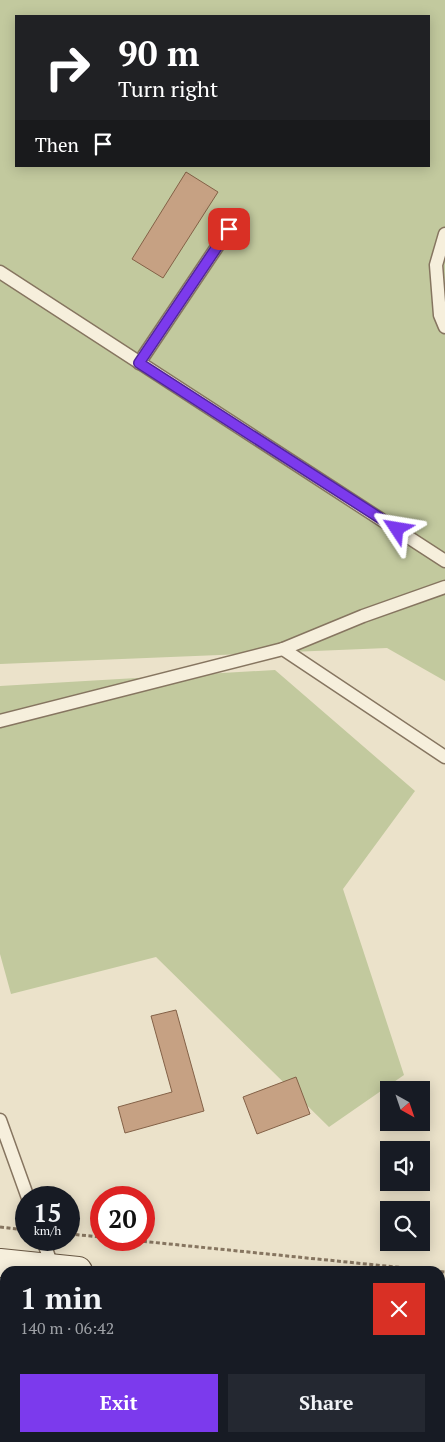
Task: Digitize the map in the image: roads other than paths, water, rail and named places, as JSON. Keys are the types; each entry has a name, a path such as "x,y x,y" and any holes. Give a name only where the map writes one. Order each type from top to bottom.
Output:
{"main road":[{"path":"0,1263 28,1266"}],"lane":[{"path":"139,363 229,229"},
{"path":"445,234 436,265 440,314 445,327"},
{"path":"0,272 445,560"},
{"path":"0,721 283,650 363,616 445,587"},
{"path":"283,650 445,758"},
{"path":"0,1120 24,1186"},
{"path":"51,1251 63,1266"}]}
